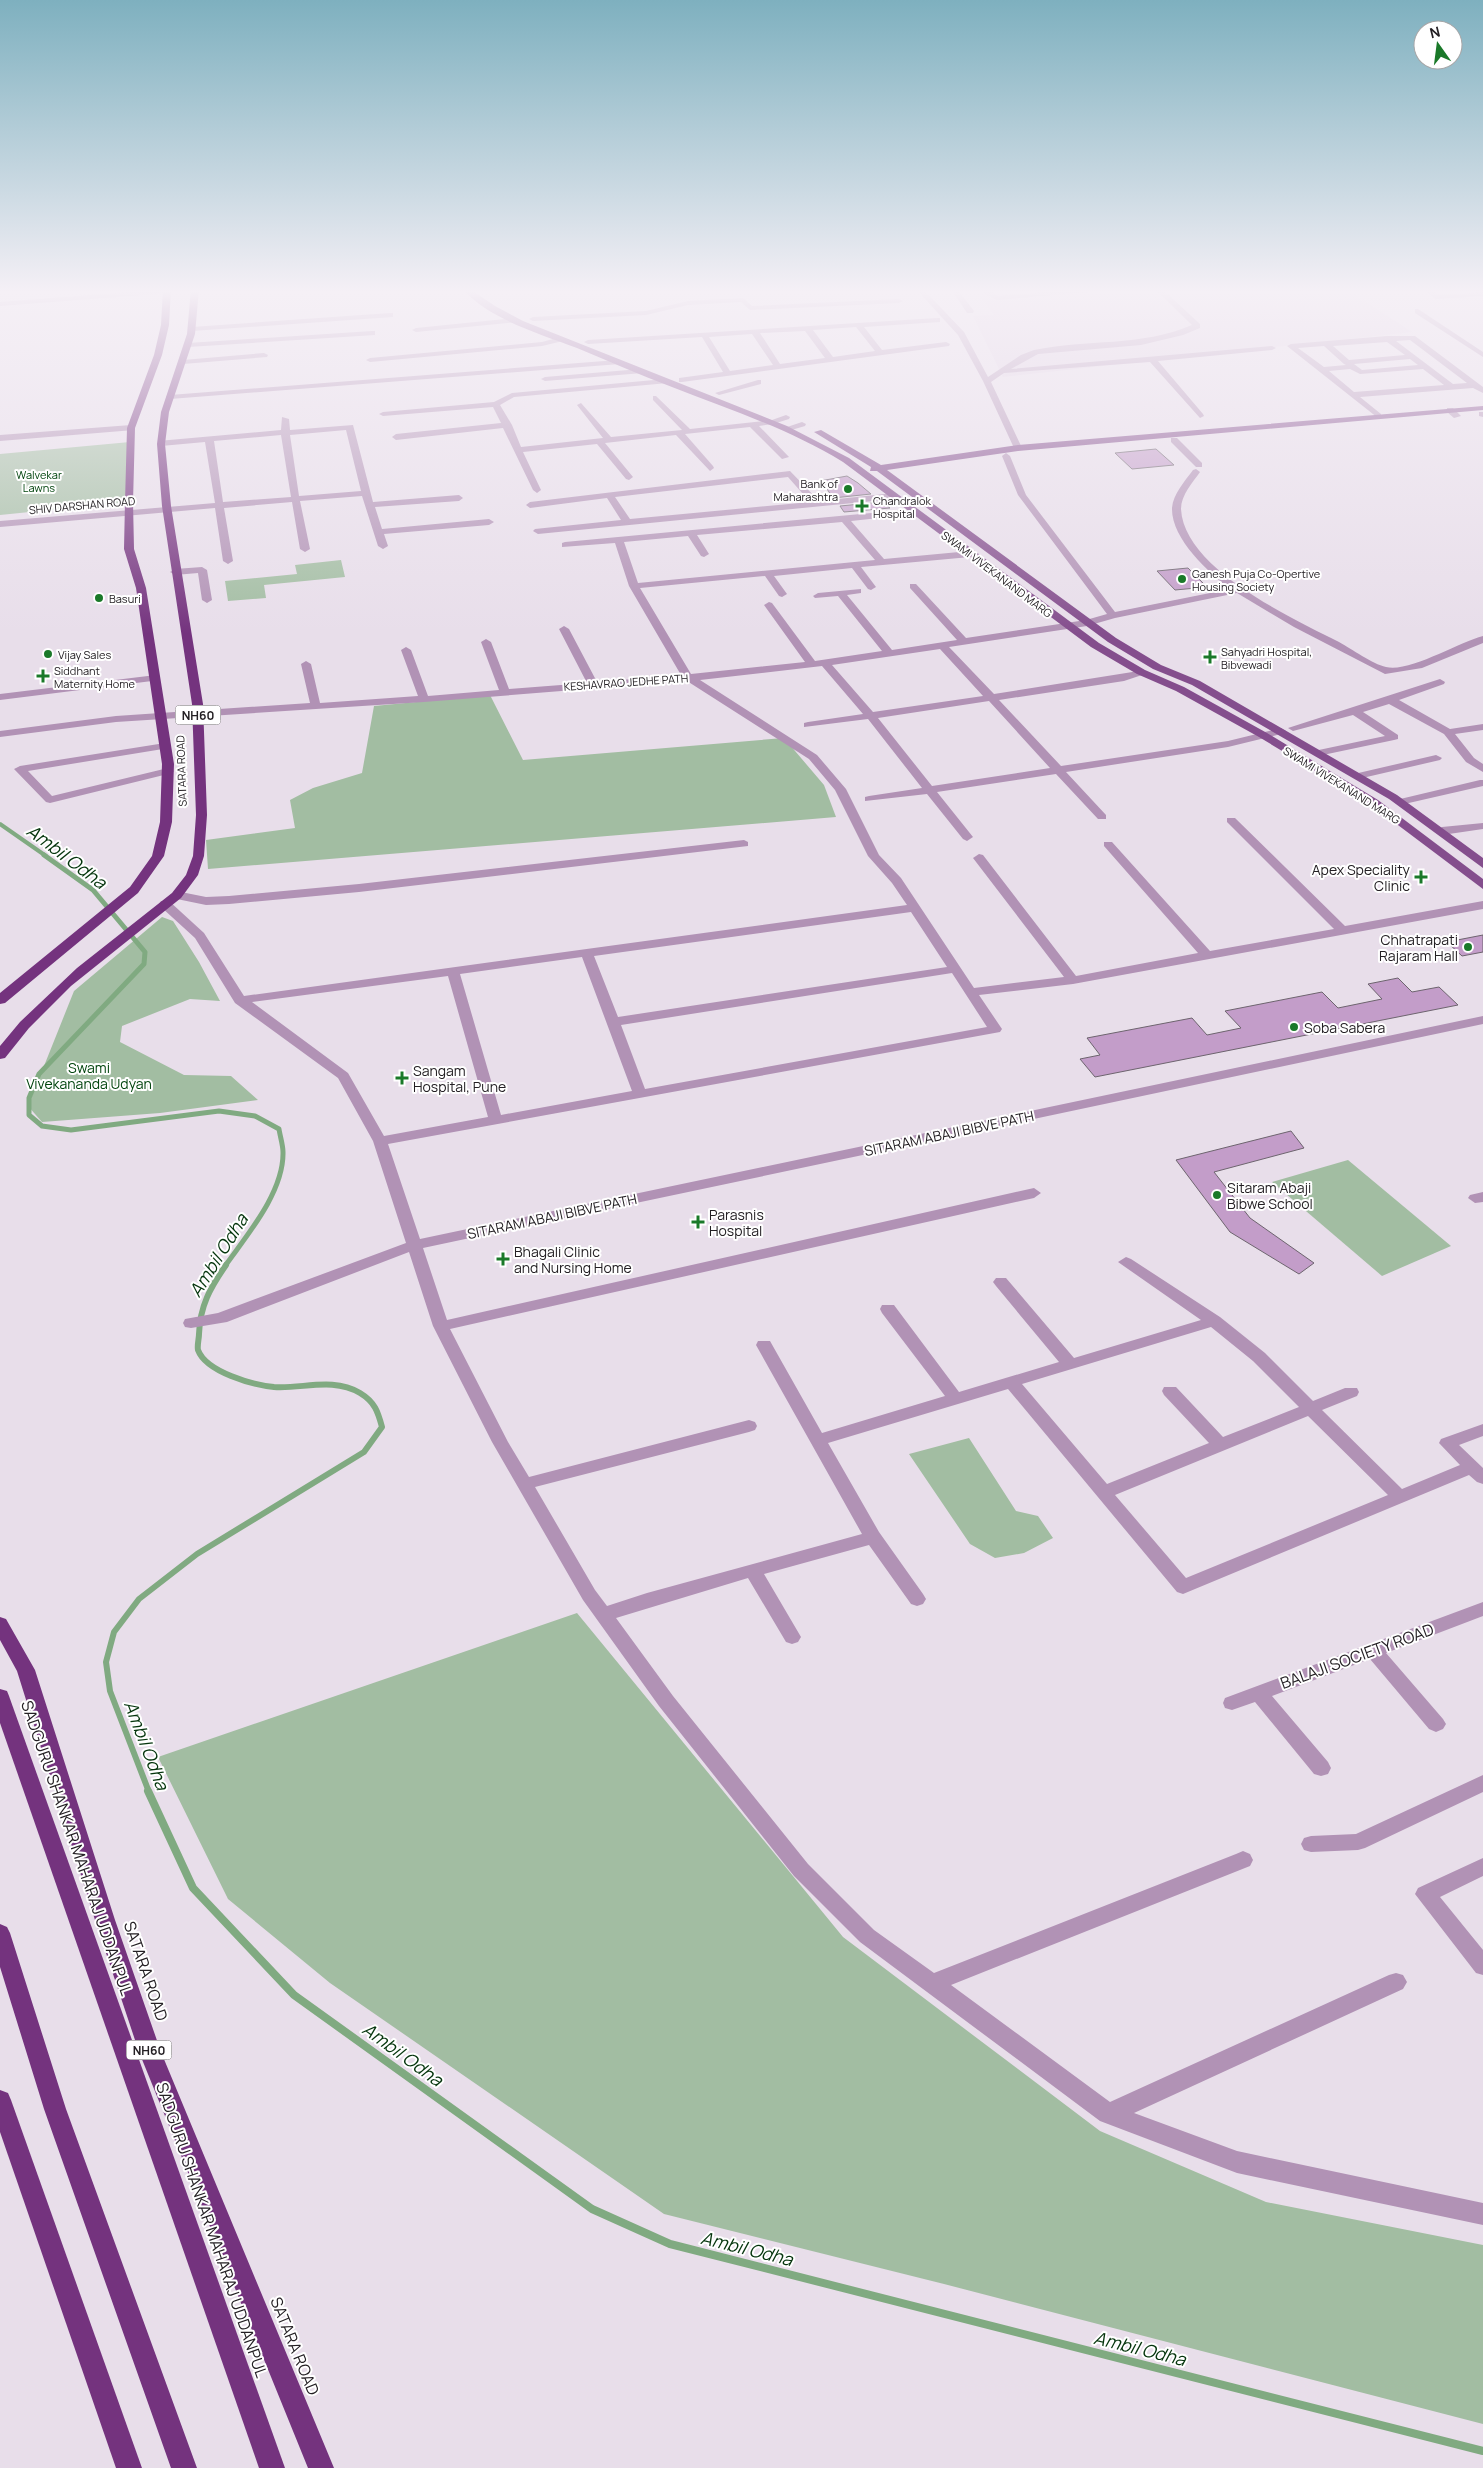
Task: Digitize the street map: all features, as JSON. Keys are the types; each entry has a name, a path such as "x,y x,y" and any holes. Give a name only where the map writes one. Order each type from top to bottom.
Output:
{"highway":[{"name":"SATARA ROAD","path":"0,1000 134,890 158,856 166,822 168,771 162,716 141,588 129,549 131,428 140,404"},
{"name":"SATARA ROAD","path":"1,1051 50,1000 109,948 164,905 191,877 197,862 200,845 201,761 198,714 188,638 165,507 161,442 169,404"},
{"name":"SATARA ROAD","path":"0,1624 26,1670 105,1920 150,2052 321,2468"},
{"name":"SADGURU SHANKAR MAHARAJ UDDANPUL","path":"0,1696 272,2468"},
{"path":"0,1934 55,2109 184,2468"},
{"path":"0,2100 129,2468"}],"main road":[{"name":"SWAMI VIVEKANAND MARG","path":"726,404 788,428 824,445 862,471 1068,626 1141,672 1180,689 1263,735 1374,802 1421,836 1483,886"},
{"path":"751,404 762,408"},
{"name":"SWAMI VIVEKANAND MARG","path":"771,411 839,442 879,468 1087,623 1157,667 1196,683 1287,730 1318,752 1400,802 1442,831 1483,864"},
{"path":"862,471 1018,448 1378,416 1483,412"},
{"path":"870,477 1006,456 1453,413"}],"street":[{"path":"383,414 494,404"},
{"path":"496,404 508,425 537,490"},
{"path":"662,404 688,431"},
{"path":"998,404 1018,448"},
{"path":"1190,404 1200,416"},
{"path":"1363,404 1378,416"},
{"path":"581,406 609,440"},
{"path":"519,450 773,422 786,417"},
{"path":"285,419 294,499 305,549"},
{"path":"752,424 785,457"},
{"path":"788,428 802,424"},
{"path":"396,437 508,425"},
{"path":"161,442 350,427 366,493 383,546"},
{"path":"0,438 131,428"},
{"path":"678,432 710,468"},
{"path":"209,439 228,561"},
{"path":"1174,440 1198,469 1183,488 1176,508 1182,528 1194,552 1211,569 1238,590 1298,625 1385,671 1418,666 1483,639"},
{"path":"599,441 629,477"},
{"path":"1006,456 1022,495 1113,615"},
{"path":"530,505 790,474 817,504"},
{"name":"SHIV DARSHAN ROAD","path":"0,524 129,510 219,506 366,493"},
{"path":"610,496 628,523"},
{"path":"538,532 894,496"},
{"path":"370,505 459,498"},
{"name":"SHIV DARSHAN ROAD","path":"0,517 129,510"},
{"path":"565,545 914,512"},
{"path":"844,518 881,562"},
{"path":"379,532 489,522"},
{"path":"691,533 704,554"},
{"path":"380,1142 996,1029 897,881 874,856 840,789 813,757 687,676 634,586 619,540"},
{"path":"634,586 970,554"},
{"path":"854,565 871,587"},
{"path":"175,572 202,570 207,600"},
{"path":"768,574 782,594"},
{"path":"913,586 964,642"},
{"path":"818,596 858,590"},
{"name":"KESHAVRAO JEDHE PATH","path":"0,734 116,719 424,699 707,676 825,663 1087,623 1113,615 1238,590"},
{"path":"840,593 888,653"},
{"path":"769,606 812,664"},
{"path":"564,629 594,684"},
{"path":"486,642 505,691"},
{"path":"942,645 1102,817"},
{"path":"406,650 424,699"},
{"path":"825,663 870,715 967,837"},
{"path":"306,664 316,706"},
{"path":"808,725 1124,678 1141,672"},
{"path":"0,697 156,678"},
{"path":"869,800 1228,744 1355,712 1440,682"},
{"path":"1390,700 1448,732 1470,760 1483,769"},
{"path":"1318,752 1394,737 1355,712"},
{"path":"1448,732 1483,727"},
{"path":"165,746 20,769 50,800 168,771"},
{"path":"1358,776 1436,758"},
{"path":"1470,760 1483,758"},
{"path":"1400,802 1480,783"},
{"path":"1231,820 1344,931"},
{"path":"1442,831 1483,826"},
{"path":"164,905 359,888 744,844"},
{"path":"1108,844 1207,956"},
{"path":"979,858 1073,980"},
{"path":"164,905 200,936 240,1000 343,1076 380,1142 442,1326 500,1442 589,1595 666,1701 801,1870 867,1936 1108,2114 1237,2162 1483,2214"},
{"path":"972,992 1073,980 1483,905"},
{"path":"240,1000 914,908"},
{"path":"587,953 640,1094"},
{"path":"613,1022 956,969"},
{"path":"453,972 496,1121"},
{"name":"SITARAM ABAJI BIBVE PATH","path":"191,1323 221,1318 414,1245 1483,1020"},
{"path":"442,1326 1034,1193"},
{"path":"1126,1262 1214,1321 1259,1357 1400,1497"},
{"path":"1000,1282 1070,1364"},
{"path":"888,1309 956,1399"},
{"path":"818,1440 1214,1321"},
{"path":"764,1345 873,1537 917,1598"},
{"path":"1011,1382 1183,1587 1400,1497 1478,1472 1447,1443 1483,1430"},
{"path":"1170,1391 1220,1444"},
{"path":"1105,1492 1351,1392"},
{"path":"525,1484 749,1426"},
{"path":"603,1615 647,1600 873,1537"},
{"path":"753,1571 792,1637"},
{"name":"BALAJI SOCIETY ROAD","path":"1232,1703 1483,1609"},
{"path":"1372,1649 1436,1724"},
{"path":"1258,1693 1321,1768"},
{"path":"1311,1844 1358,1842 1483,1783"},
{"path":"930,1984 1243,1860"},
{"path":"1483,1867 1425,1894 1483,1966"},
{"path":"1108,2114 1396,1982"}],"green space":[{"name":"Walvekar Lawns","path":"130,442 129,502 0,515 0,454"},
{"path":"341,560 345,577 264,585 266,598 228,601 225,581 297,574 295,565"},
{"path":"490,695 523,760 784,738 824,785 836,817 208,869 206,840 295,828 290,800 313,788 362,773 374,706"},
{"name":"Swami Vivekananda Udyan","path":"162,917 173,921 199,962 220,1001 190,999 122,1026 120,1042 184,1075 231,1076 258,1100 160,1113 42,1122 28,1106 74,991"},
{"path":"1348,1160 1451,1246 1382,1276 1272,1182"},
{"path":"969,1438 1016,1511 1038,1516 1053,1538 1024,1553 995,1558 970,1544 909,1454"},
{"path":"577,1613 843,1937 1100,2131 1266,2202 1483,2245 1483,2424 944,2284 664,2214 330,1983 228,1899 158,1757"}],"building":[{"path":"1156,449 1174,465 1132,469 1115,453"},
{"path":"847,476 871,494 833,498 827,489 830,488 820,481"},
{"name":"Chandralok Hospital","path":"882,502 890,508 844,512 840,506"},
{"name":"Ganesh Puja Co-Opertive Housing Society","path":"1188,568 1207,587 1175,590 1157,571"},
{"name":"Chhatrapati Rajaram Hall","path":"1483,935 1483,952 1462,956 1447,942"},
{"name":"Soba Sabera","path":"1398,978 1412,992 1439,987 1458,1005 1095,1077 1080,1059 1100,1055 1087,1038 1192,1018 1207,1035 1241,1028 1225,1011 1322,992 1338,1008 1382,999 1368,984"},
{"name":"Sitaram Abaji Bibwe School","path":"1291,1131 1304,1148 1214,1172 1250,1218 1314,1263 1299,1274 1230,1232 1176,1160"}],"waterway":[{"name":"Ambil Odha","path":"0,824 46,856"},
{"name":"Ambil Odha","path":"44,855 93,890 145,952 144,964 39,1074 29,1098 29,1115 42,1126 71,1130 219,1111 255,1116 279,1129 283,1152 282,1167 277,1182 263,1212 225,1266"},
{"name":"Ambil Odha","path":"149,1792 110,1691 106,1662 114,1632 139,1599 197,1554 364,1452 382,1427 372,1404 365,1396 350,1388 329,1385 265,1386 231,1376 210,1365 203,1358 198,1350 201,1315 211,1290 226,1265"},
{"name":"Ambil Odha","path":"148,1791 193,1888 294,1995 592,2209 670,2244 1483,2451"}],"place":[{"name":"Bank of Maharashtra","path":"848,489"},
{"name":"Chandralok Hospital","path":"862,506"},
{"name":"Ganesh Puja Co-Opertive Housing Society","path":"1182,579"},
{"name":"Basuri","path":"99,598"},
{"name":"Vijay Sales","path":"48,654"},
{"name":"Sahyadri Hospital, Bibvewadi","path":"1210,657"},
{"name":"Siddhant Maternity Home","path":"43,676"},
{"name":"Apex Speciality Clinic","path":"1421,877"},
{"name":"Chhatrapati Rajaram Hall","path":"1468,947"},
{"name":"Soba Sabera","path":"1294,1027"},
{"name":"Sangam Hospital, Pune","path":"402,1078"},
{"name":"Sitaram Abaji Bibwe School","path":"1217,1195"},
{"name":"Parasnis Hospital","path":"698,1222"},
{"name":"Bhagali Clinic and Nursing Home","path":"503,1259"}]}
